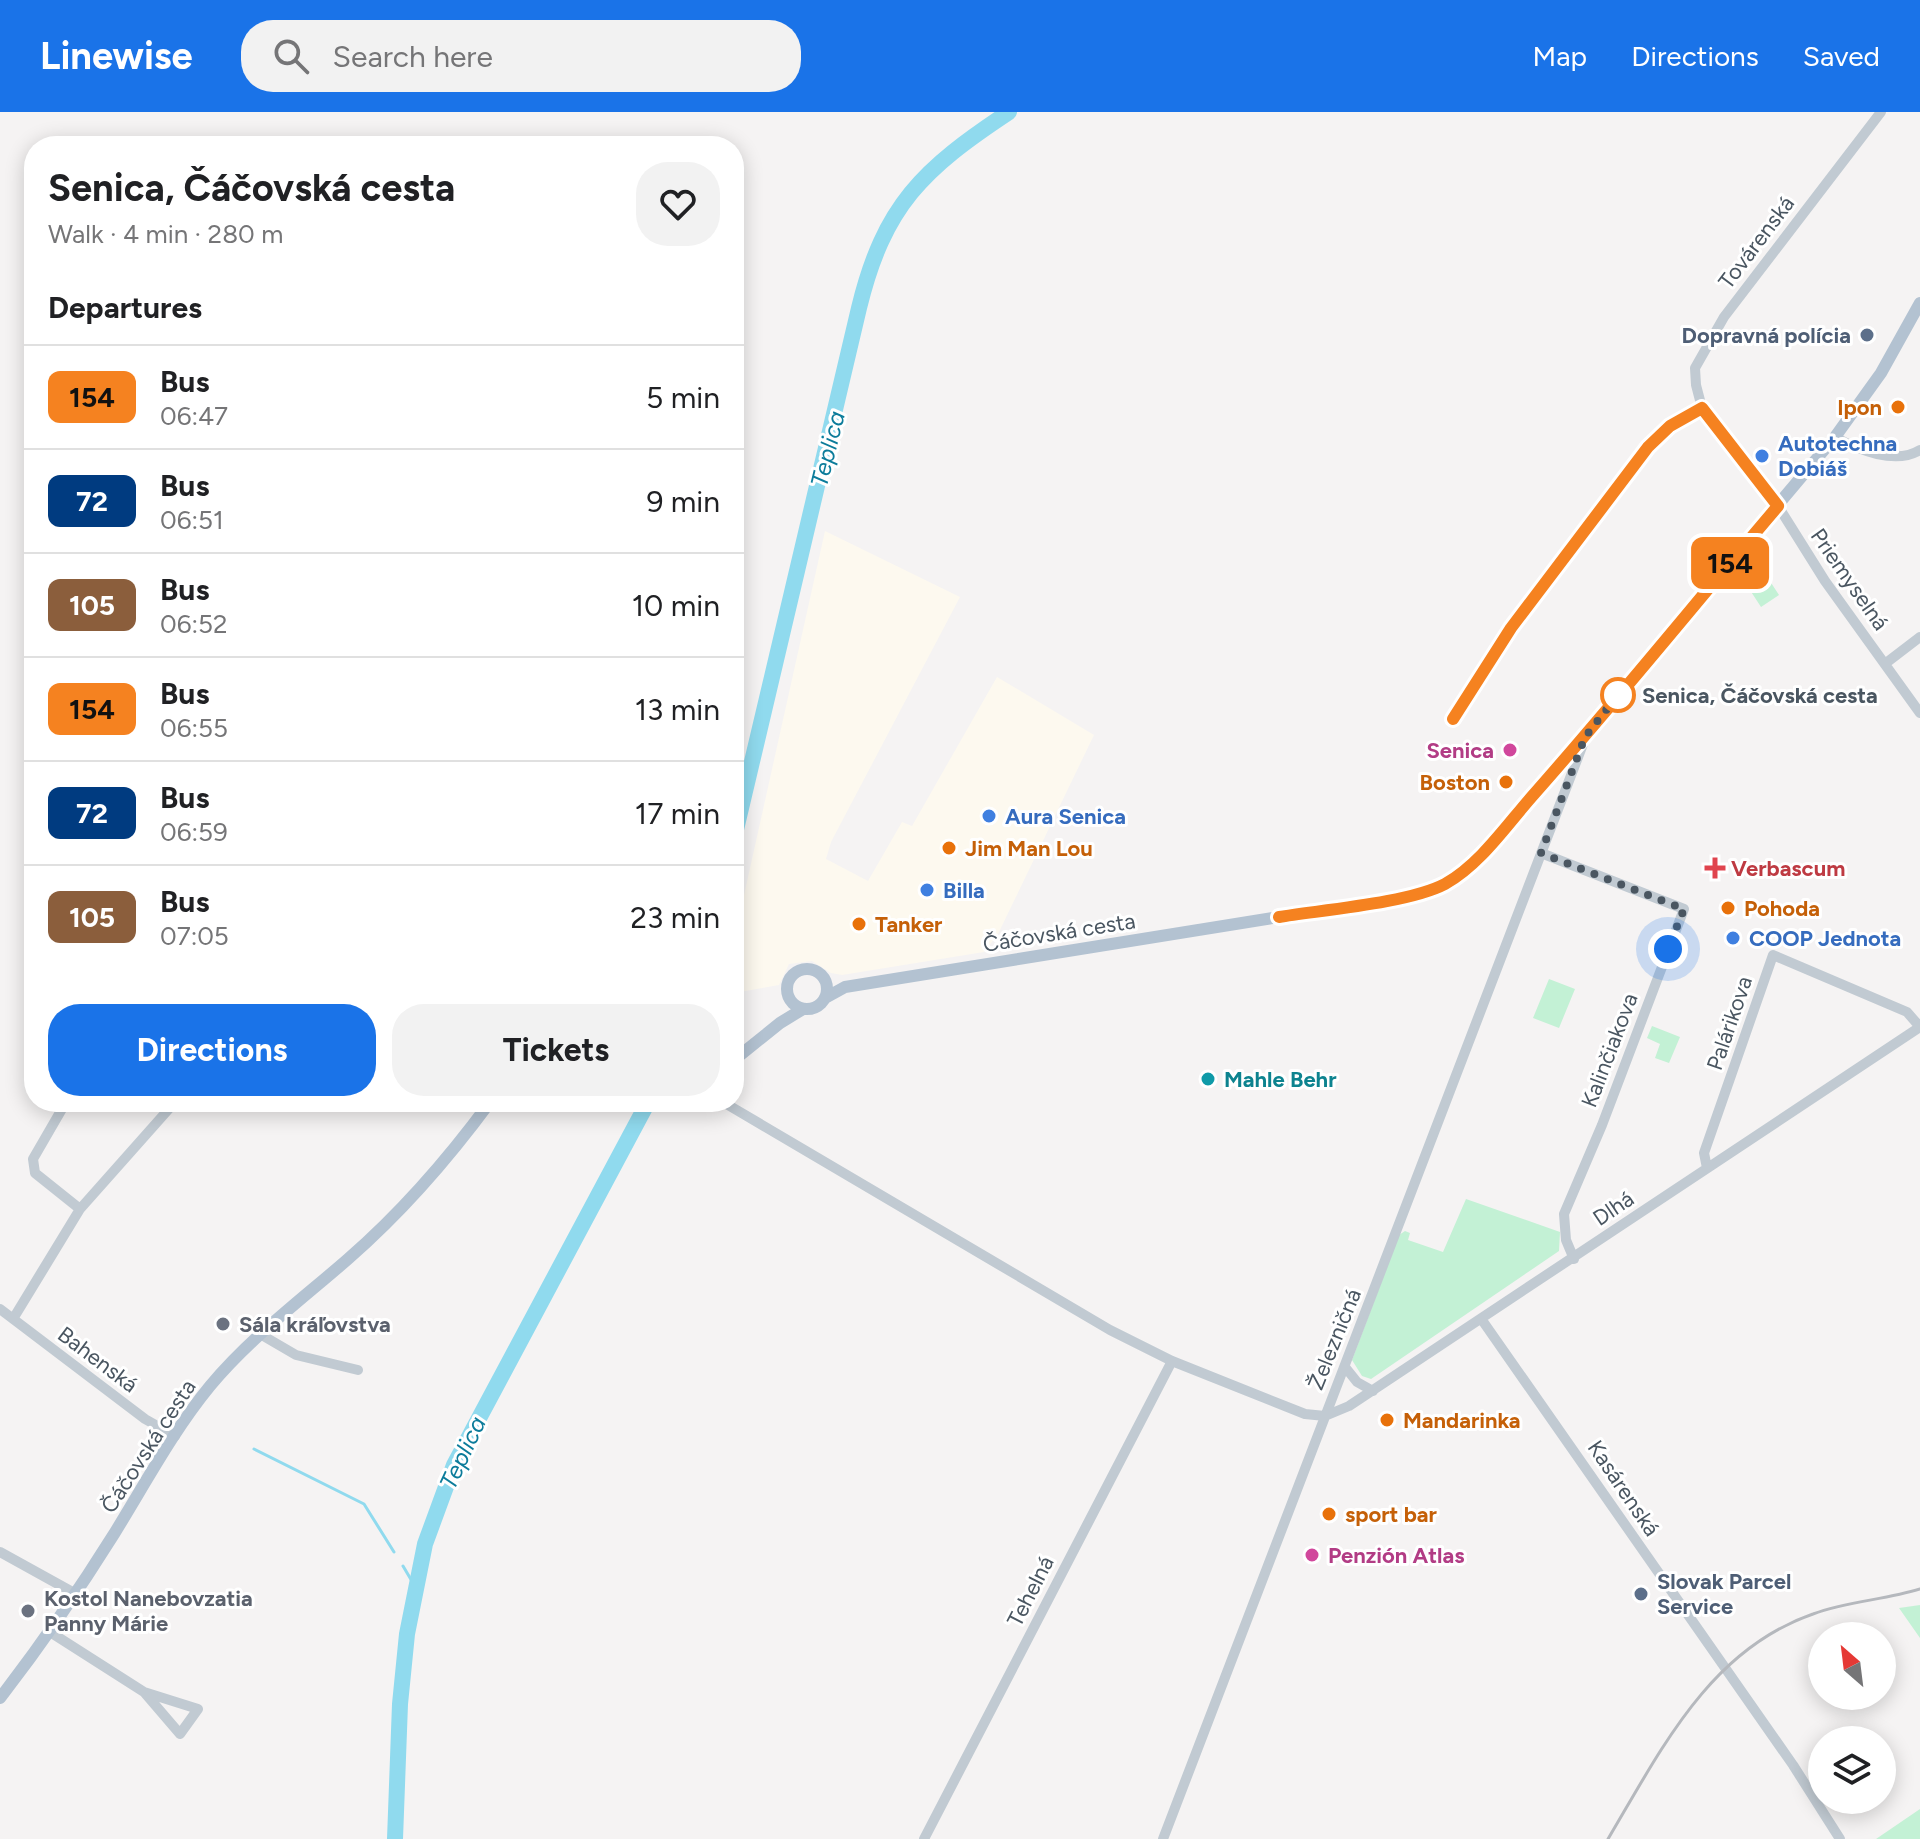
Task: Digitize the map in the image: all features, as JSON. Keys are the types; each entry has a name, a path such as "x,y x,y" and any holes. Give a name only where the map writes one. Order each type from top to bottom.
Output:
{"main road":[{"name":"Čáčovská cesta","path":"845,987 1384,900 1444,885 1474,861 1585,737 1835,437 1881,373 1920,303"},
{"path":"780,1023 790,1001 788,984 798,971 814,971 825,982 845,987"},
{"path":"825,982 825,998"},
{"path":"744,1052 780,1023 803,1009 816,1007 845,987"},
{"path":"790,1001 803,1009"},
{"name":"Čáčovská cesta","path":"0,1698 76,1594 178,1432 222,1373 260,1334 410,1201 454,1151 483,1112"}],"street":[{"name":"Továrenská","path":"1702,408 1695,368 1724,317 1881,112"},
{"name":"Priemyselná","path":"1702,408 1778,506 1825,581 1920,713"},
{"path":"1453,719 1511,628 1648,447 1670,426 1702,408"},
{"path":"1835,437 1852,447 1904,458 1920,450"},
{"path":"1886,663 1920,637"},
{"name":"Železničná","path":"1163,1839 1585,737"},
{"path":"1548,779 1566,791"},
{"name":"Kalinčiakova","path":"1541,853 1684,909 1602,1125 1564,1214 1566,1240 1574,1259"},
{"name":"Palárikova","path":"1707,1168 1704,1153 1773,955 1907,1012 1920,1027"},
{"name":"Dlhá","path":"1325,1416 1349,1406 1482,1320 1920,1027"},
{"path":"60,1112 33,1159 35,1173 80,1209"},
{"path":"13,1319 80,1209 166,1112"},
{"path":"740,1112 1110,1330 1172,1361 1305,1414 1325,1416"},
{"name":"Bahenská","path":"0,1309 145,1419 178,1432"},
{"name":"Kasárenská","path":"1482,1320 1793,1765 1840,1839"},
{"path":"260,1334 296,1355 358,1370"},
{"name":"Tehelná","path":"924,1839 1172,1361"},
{"path":"1345,1367 1357,1382 1373,1391"},
{"path":"0,1552 76,1594"},
{"path":"50,1632 144,1692 198,1709 180,1734 144,1692"}],"shaded area":[{"path":"825,531 960,597 831,842 826,859 868,881 902,822 912,826 997,677 1094,735 998,934 984,952 842,975 831,973 812,961 789,964 779,985 744,991 744,895"}],"green space":[{"path":"1764,572 1779,595 1761,607 1746,584"},
{"path":"1549,979 1575,989 1559,1028 1533,1018"},
{"path":"1652,1026 1680,1037 1669,1063 1655,1058 1660,1044 1647,1038"},
{"path":"1466,1199 1560,1232 1559,1251 1371,1379 1362,1376 1352,1360 1399,1235 1405,1231 1410,1233 1408,1240 1443,1252"},
{"path":"1920,1605 1920,1638 1899,1608"},
{"path":"1920,1809 1920,1839 1876,1839"}],"waterway":[{"name":"Teplica","path":"744,796 869,272 881,242 911,193 953,152 1009,112"},
{"name":"Teplica","path":"395,1839 400,1704 407,1634 425,1544 454,1465 643,1112"},
{"path":"170,1413 182,1417"},
{"path":"254,1449 364,1504 394,1552"},
{"path":"403,1566 416,1588"}],"railway":[{"path":"1608,1839 1691,1707 1716,1678 1745,1652 1777,1630 1813,1614 1920,1589"}],"bus line":[{"name":"154","path":"1279,917 1430,890 1444,885 1465,870 1585,737 1778,506 1702,408 1670,426 1648,447 1511,628 1453,719"}],"place":[{"name":"Dopravná polícia","path":"1867,335"},
{"name":"Ipon","path":"1898,407"},
{"name":"Autotechna Dobiáš","path":"1762,456"},
{"name":"Senica, Čáčovská cesta","path":"1618,695"},
{"name":"Senica","path":"1510,750"},
{"name":"Boston","path":"1506,782"},
{"name":"Aura Senica","path":"989,816"},
{"name":"Jim Man Lou","path":"949,848"},
{"name":"Verbascum","path":"1715,868"},
{"name":"Billa","path":"927,890"},
{"name":"Pohoda","path":"1728,908"},
{"name":"Tanker","path":"859,924"},
{"name":"COOP Jednota","path":"1733,938"},
{"name":"Mahle Behr","path":"1208,1079"},
{"name":"Sála kráľovstva","path":"223,1324"},
{"name":"Mandarinka","path":"1387,1420"},
{"name":"sport bar","path":"1329,1514"},
{"name":"Penzión Atlas","path":"1312,1555"},
{"name":"Slovak Parcel Service","path":"1641,1594"},
{"name":"Kostol Nanebovzatia Panny Márie","path":"28,1611"}],"route":[{"path":"1618,695 1621,691 1585,737 1541,853 1684,909 1668,949"}]}
